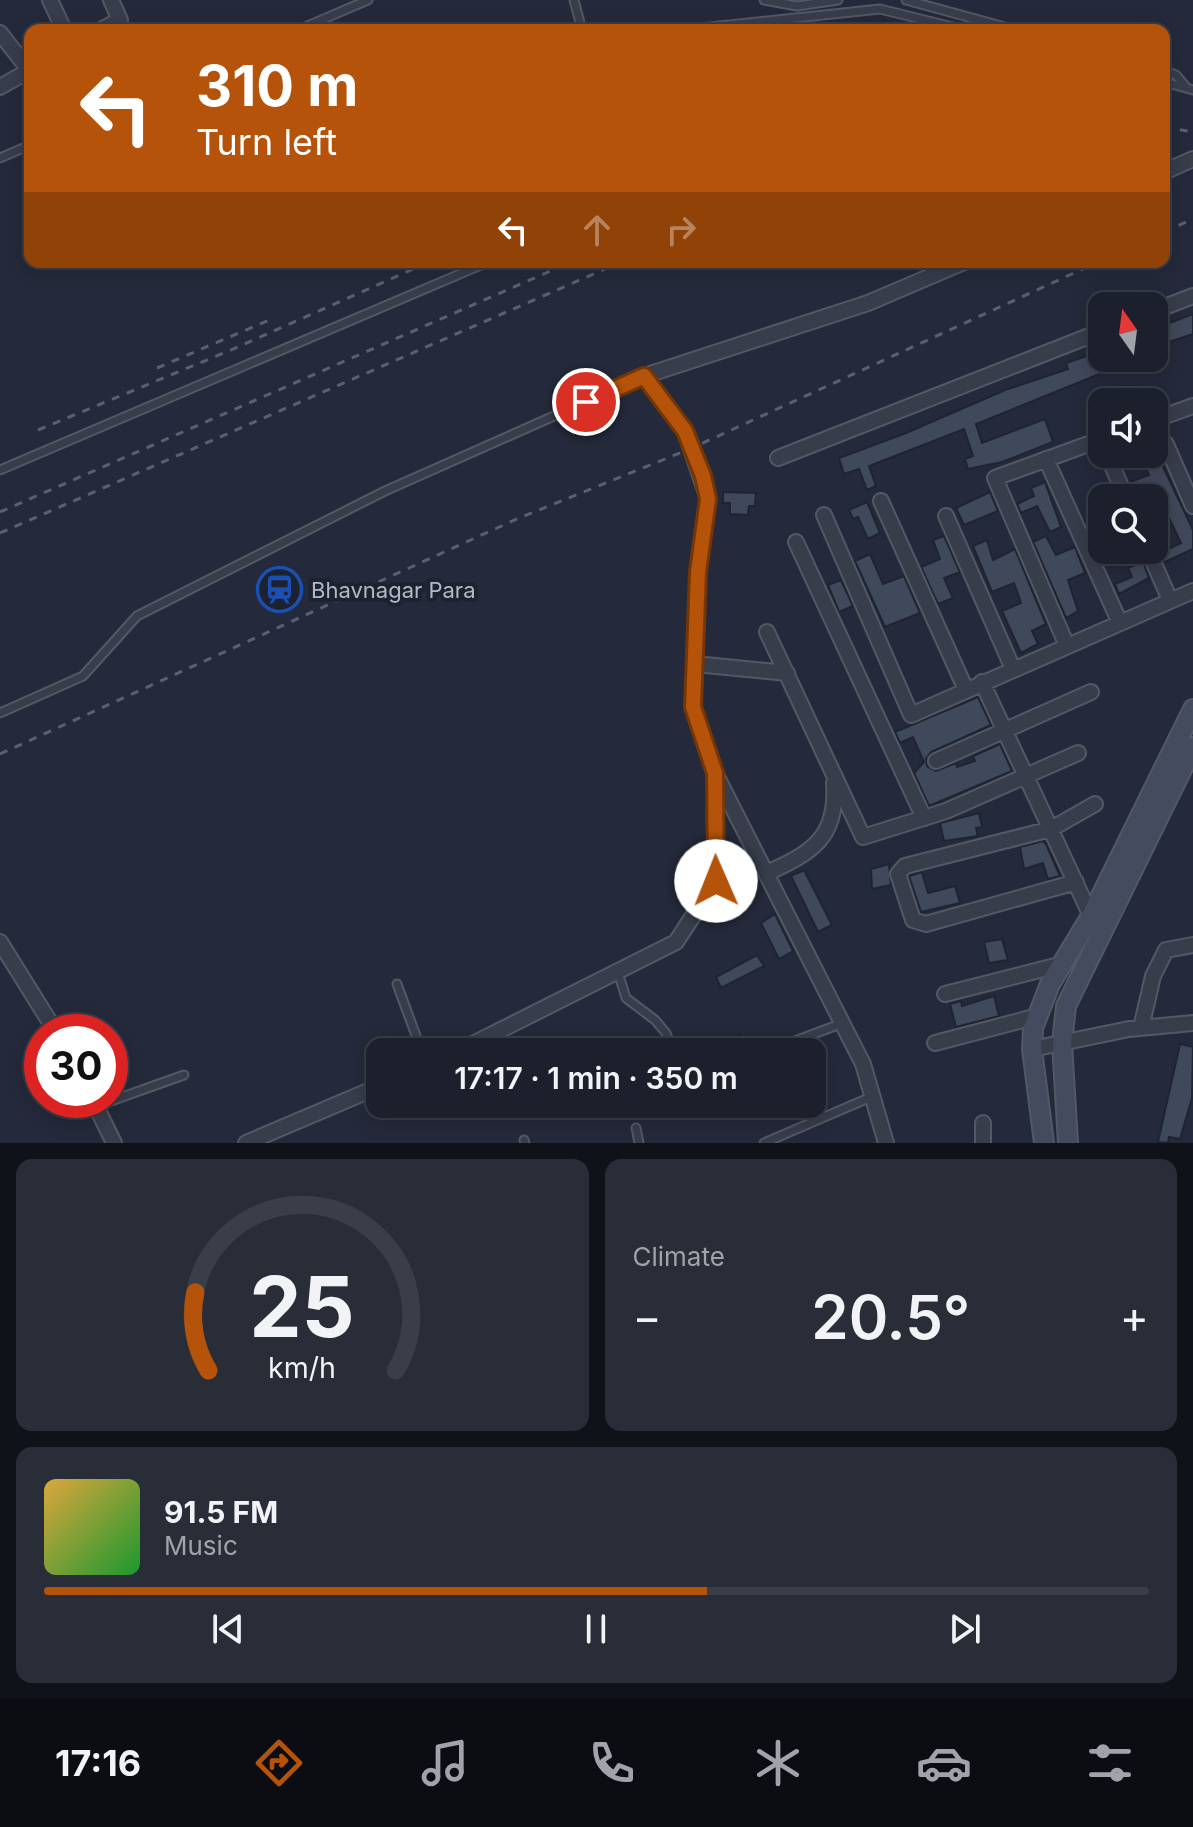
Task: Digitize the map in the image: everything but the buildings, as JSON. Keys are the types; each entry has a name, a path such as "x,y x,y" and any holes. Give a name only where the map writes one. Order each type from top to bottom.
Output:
{"street":[{"path":"50,0 61,24"},
{"path":"111,0 120,20 112,24"},
{"path":"0,33 24,63"},
{"path":"0,87 24,73"},
{"path":"1170,169 1193,159"},
{"path":"886,1143 873,1096 843,1023 715,773 693,707 698,572 708,499 703,476 685,431 644,376 868,303 950,268"},
{"path":"1168,306 1193,296"},
{"path":"778,458 1088,336"},
{"path":"1168,415 1193,406"},
{"path":"1067,646 995,478 1088,444"},
{"path":"1168,449 1193,506"},
{"path":"1046,459 1120,623"},
{"path":"881,501 966,690"},
{"path":"824,515 911,715 1193,591"},
{"path":"946,516 1013,669"},
{"path":"796,542 924,818"},
{"path":"1154,564 1170,600"},
{"path":"767,632 863,837 924,818 1078,753"},
{"path":"695,664 787,673"},
{"path":"982,682 1076,882 1098,920"},
{"path":"936,761 1091,692"},
{"path":"1068,1143 1062,1043 1066,1006 1098,920 1193,709"},
{"path":"1044,1143 1032,1049 1038,1016 1063,964 1098,920 1193,747"},
{"path":"767,873 804,856 825,835 835,803 833,772"},
{"path":"485,1038 676,942 716,881 715,773"},
{"path":"1076,882 926,924 913,920 899,869 1051,829 1095,804"},
{"path":"0,942 45,1014"},
{"path":"1135,1029 1153,976 1166,950 1193,945"},
{"path":"945,994 1063,964"},
{"path":"935,1043 1038,1016"},
{"path":"1032,1049 1085,1036 1193,1023"},
{"path":"246,1143 366,1092"},
{"path":"102,1118 114,1143"},
{"path":"970,1143 983,1142 983,1123"}],"lane":[{"path":"312,24 368,0"},
{"path":"574,0 580,24"},
{"path":"764,0 789,6 838,0"},
{"path":"906,0 994,24"},
{"path":"763,24 880,9 941,24"},
{"path":"1170,72 1190,89"},
{"path":"1170,84 1190,89"},
{"path":"0,158 24,148"},
{"path":"0,470 474,268"},
{"path":"0,713 83,676 137,616 385,491 644,376"},
{"path":"618,972 626,998 655,1020 668,1038"},
{"path":"397,984 417,1038"},
{"path":"803,1038 843,1023"},
{"path":"128,1093 184,1075"},
{"path":"764,1143 873,1096"},
{"path":"636,1128 639,1143"}],"railway":[{"path":"1170,128 1193,132"},
{"path":"1170,229 1193,219"},
{"path":"38,430 231,350 416,268"},
{"path":"0,512 557,268"},
{"path":"0,533 607,268"},
{"path":"0,754 519,518 692,448 1085,268"},
{"path":"157,368 274,318"}],"place":[{"name":"Bhavnagar Para","path":"280,590"}],"route":[{"path":"586,402 644,376 685,431 703,476 708,499 698,572 693,707 715,773 716,881"}]}
